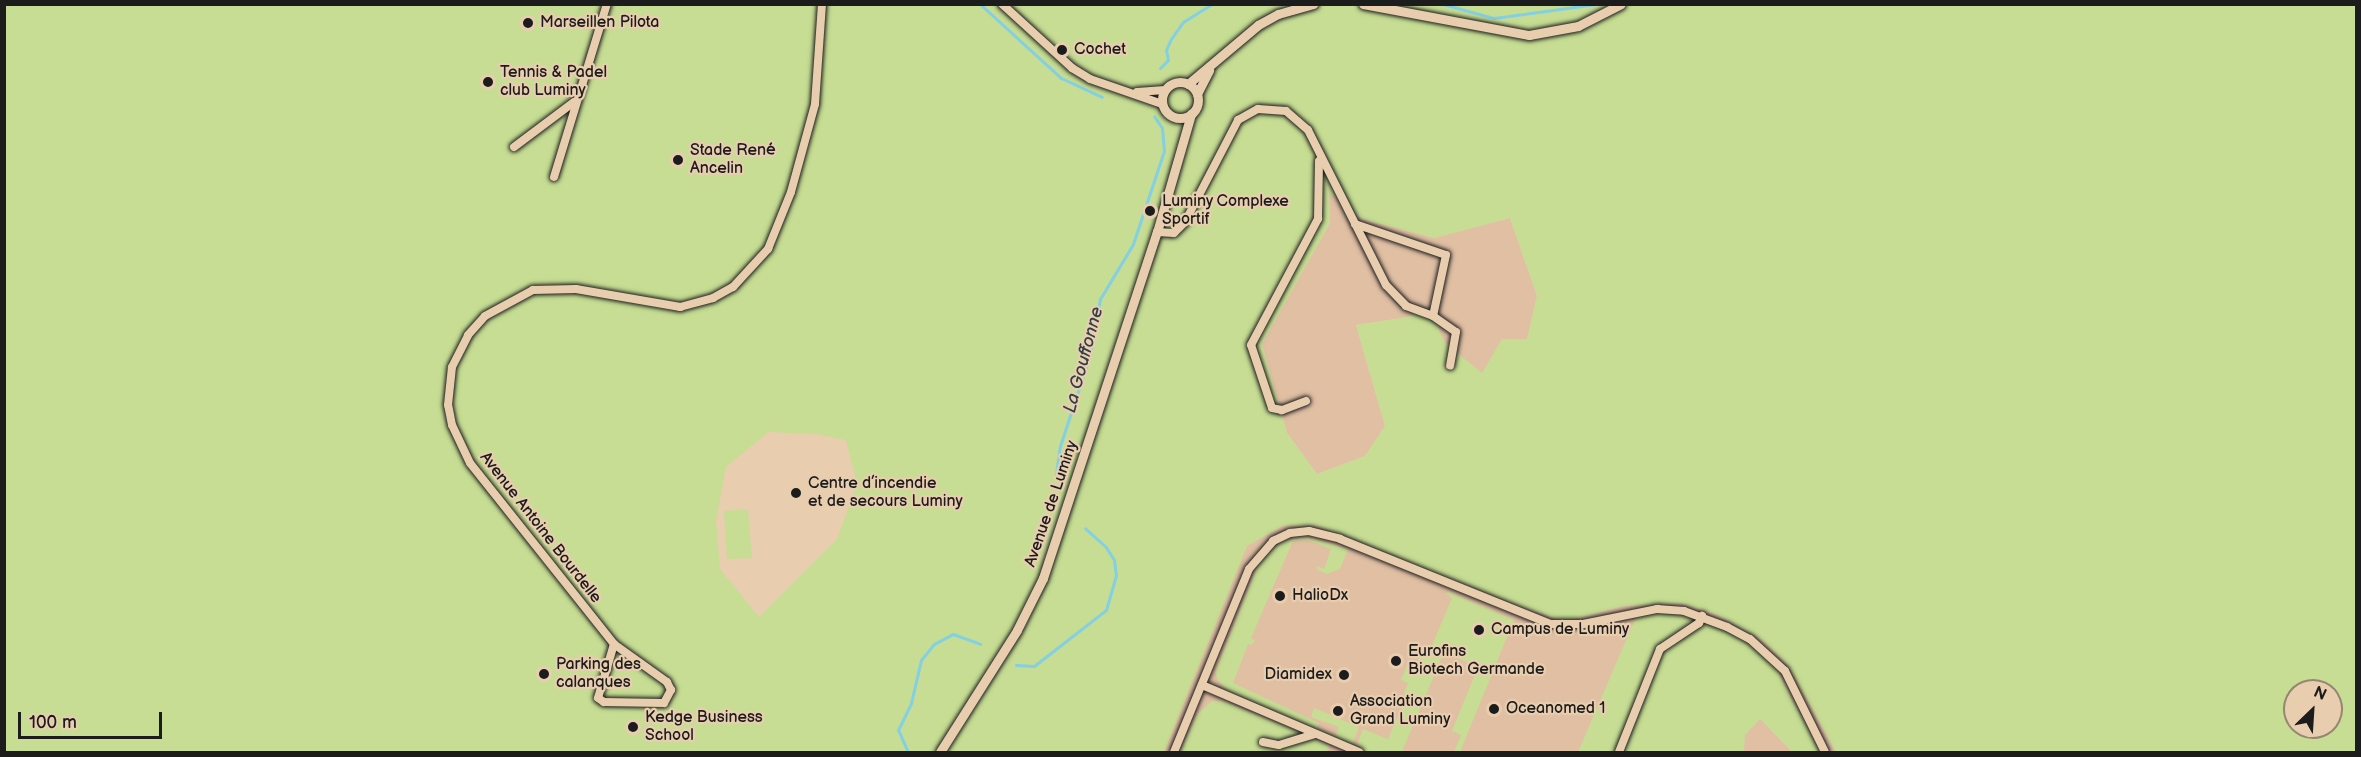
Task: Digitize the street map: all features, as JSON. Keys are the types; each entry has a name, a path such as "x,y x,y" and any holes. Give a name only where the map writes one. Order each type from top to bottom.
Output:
{"street":[{"path":"554,177 574,102 607,4"},
{"name":"Avenue Antoine Bourdelle","path":"614,644 597,689 598,698 604,702 664,703 671,690 667,682 614,644 470,463 452,425 448,405 452,366 468,335 485,316 533,290 576,289 680,307 713,298 739,282 768,249 790,192 815,104 822,4"},
{"path":"1002,4 1072,68 1089,79 1162,104 1175,117 1191,114 1198,103 1197,94 1211,68"},
{"path":"1188,84 1211,68 1258,25 1278,14 1314,4"},
{"path":"1363,4 1529,34 1578,26 1620,4"},
{"path":"1134,93 1165,90 1175,82 1188,84 1197,94"},
{"path":"1162,104 1165,90"},
{"path":"514,147 574,102"},
{"path":"1157,232 1174,233 1181,228 1231,128 1248,114 1267,108 1295,115 1308,130 1319,157 1395,296 1412,309 1432,316 1456,332 1450,365"},
{"name":"Avenue de Luminy","path":"940,753 1017,630 1043,578 1157,232 1180,142 1191,114"},
{"name":"Avenue de Luminy","path":"1175,117 1180,142"},
{"path":"1306,401 1282,410 1272,408 1251,345 1318,219 1319,157"},
{"path":"1355,224 1446,255 1432,316"},
{"path":"1174,753 1249,569 1260,553 1290,533 1309,531 1340,539 1550,624 1583,624 1657,609 1702,616 1750,639 1785,671 1825,753"},
{"path":"1619,753 1660,649 1699,622 1702,616"},
{"path":"1202,685 1359,753"},
{"path":"1263,742 1279,745 1315,734"}],"shaded area":[{"path":"1329,192 1362,219 1434,238 1510,218 1537,296 1527,340 1502,339 1482,374 1445,343 1429,308 1408,317 1356,325 1385,426 1365,456 1317,474 1287,433 1262,344 1330,223"},
{"name":"Campus de Luminy","path":"1315,525 1527,609 1565,621 1623,606 1681,603 1718,615 1761,639 1789,666 1836,752 1164,752 1247,546 1282,526"}],"green space":[{"path":"4,5 2356,5 2356,752 1836,752 1789,666 1761,639 1718,615 1681,603 1623,606 1566,621 1527,609 1315,525 1282,526 1247,546 1164,752 5,752","holes":["1329,192 1362,219 1434,238 1510,218 1537,296 1527,339 1502,339 1482,373 1445,343 1429,308 1408,317 1356,325 1385,426 1365,456 1317,474 1287,433 1262,344 1330,223","768,432 816,434 846,440 857,484 837,539 759,617 720,569 716,520 726,467"]},
{"path":"748,509 752,558 727,559 724,511"},
{"path":"1307,537 1348,549 1340,569 1327,574 1317,570 1317,566 1324,569 1331,549 1308,540 1293,541 1251,638 1255,640 1252,645 1248,644 1233,683 1319,723 1317,728 1335,736 1339,727 1311,717 1314,708 1359,727 1352,745 1228,691 1217,679 1216,671 1259,563 1281,542"},
{"path":"1448,592 1514,620 1460,752 1454,752 1461,735 1452,731 1478,667 1444,652 1402,752 1369,752 1356,747 1363,729 1388,739 1407,695 1404,693 1408,683 1401,680 1409,661 1416,664 1420,655 1427,657 1452,598 1446,594"},
{"path":"1664,613 1686,615 1726,630 1757,649 1775,666 1820,752 1792,752 1760,719 1745,735 1744,752 1578,752 1636,617"},
{"path":"1212,701 1223,701 1330,745 1327,752 1180,752 1198,714"}],"waterway":[{"path":"980,4 1061,78 1102,97"},
{"name":"La Gouffonne","path":"1160,68 1168,60 1166,50 1183,22 1212,4"},
{"name":"La Gouffonne","path":"1443,4 1494,18 1596,4"},
{"name":"La Gouffonne","path":"1056,474 1060,446 1090,355 1100,299 1133,244 1164,151 1162,128 1154,116"},
{"name":"La Gouffonne","path":"1016,665 1034,666 1106,610 1116,576 1114,560 1106,547 1085,528"},
{"name":"La Gouffonne","path":"908,752 898,730 911,703 921,660 934,644 953,634 980,644"}],"place":[{"name":"Marseillen Pilota","path":"528,23"},
{"name":"Cochet","path":"1062,50"},
{"name":"Tennis & Padel club Luminy","path":"488,82"},
{"name":"Stade René Ancelin","path":"678,160"},
{"name":"Luminy Complexe Sportif","path":"1150,211"},
{"name":"Centre d’incendie et de secours Luminy","path":"796,493"},
{"name":"HalioDx","path":"1280,596"},
{"name":"Campus de Luminy","path":"1479,630"},
{"name":"Eurofins Biotech Germande","path":"1396,661"},
{"name":"Parking des calanques","path":"544,674"},
{"name":"Diamidex","path":"1344,675"},
{"name":"Oceanomed 1","path":"1494,709"},
{"name":"Association Grand Luminy","path":"1338,711"},
{"name":"Kedge Business School","path":"633,727"}]}
